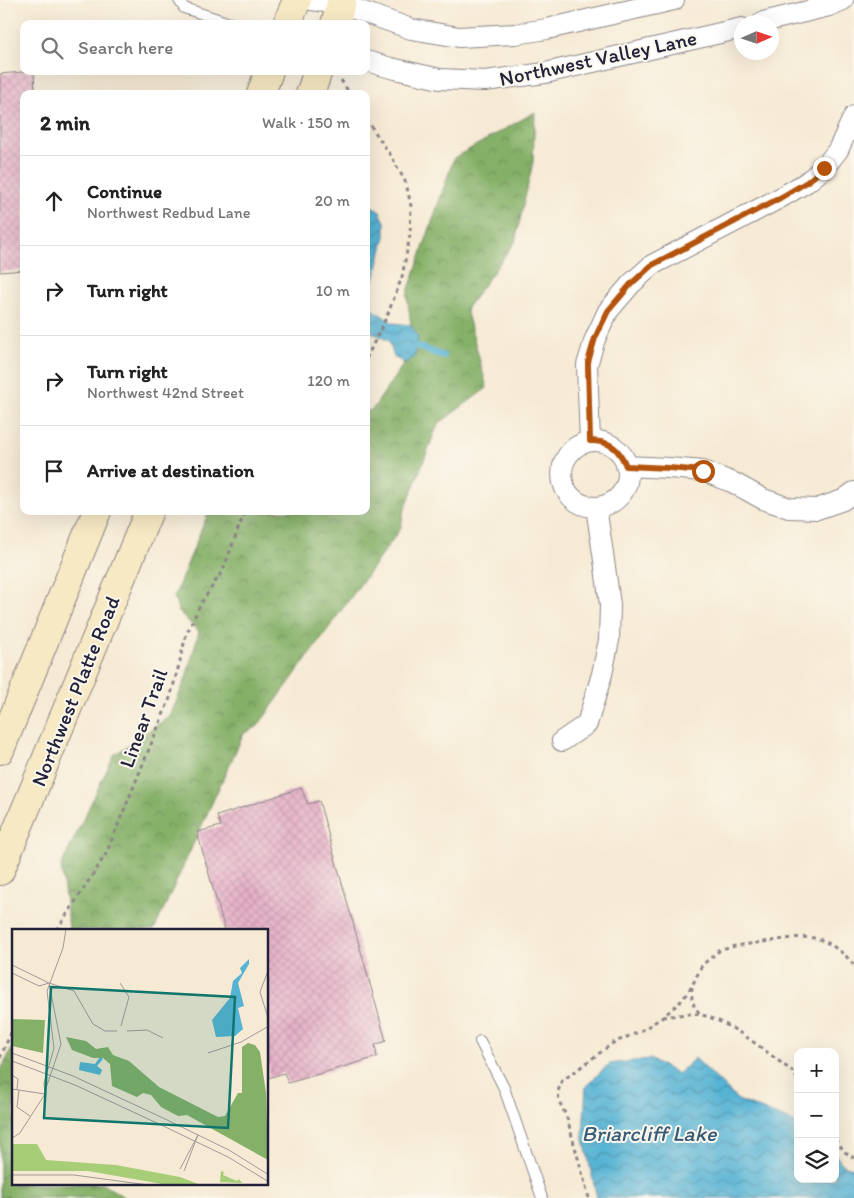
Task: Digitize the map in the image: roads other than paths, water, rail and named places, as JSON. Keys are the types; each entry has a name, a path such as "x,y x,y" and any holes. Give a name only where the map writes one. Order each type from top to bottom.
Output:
{"main road":[{"path":"288,20 296,0"},
{"path":"262,90 268,75"},
{"path":"311,90 317,75"},
{"path":"0,750 95,515"},
{"name":"Northwest Platte Road","path":"0,871 147,515"}],"street":[{"name":"Northwest Valley Lane","path":"311,0 411,29 459,36 515,34 547,29 674,0"},
{"path":"779,18 829,6 843,0"},
{"name":"Northwest Valley Lane","path":"370,61 440,79 486,81 546,73 734,30"},
{"path":"590,441 588,366 595,338 608,311 631,284 652,265 807,182 824,168 838,150 854,116"},
{"path":"590,441 600,441 609,444 623,457 626,466 625,486 614,500 605,505 596,507 585,505 575,500 567,492 562,482 565,460 571,450 580,444 590,441"},
{"path":"626,466 703,471 734,483 763,499 789,508 817,509 844,500 854,492"},
{"path":"562,741 587,724 602,674 608,640 610,605 596,507"}],"lane":[{"path":"180,0 184,8 221,20"},
{"path":"480,1041 504,1088 542,1198"}],"water":[{"path":"370,205 380,212 385,222 385,236 372,288 371,308 393,323 411,325 418,337 414,358 404,363 394,357 389,341 370,331"},
{"name":"Briarcliff Lake","path":"695,1058 738,1100 794,1122 794,1183 839,1183 839,1160 842,1165 854,1168 854,1198 597,1198 583,1135 586,1086 609,1064 650,1059 678,1074"}],"waterway":[{"path":"416,346 443,356"}]}
